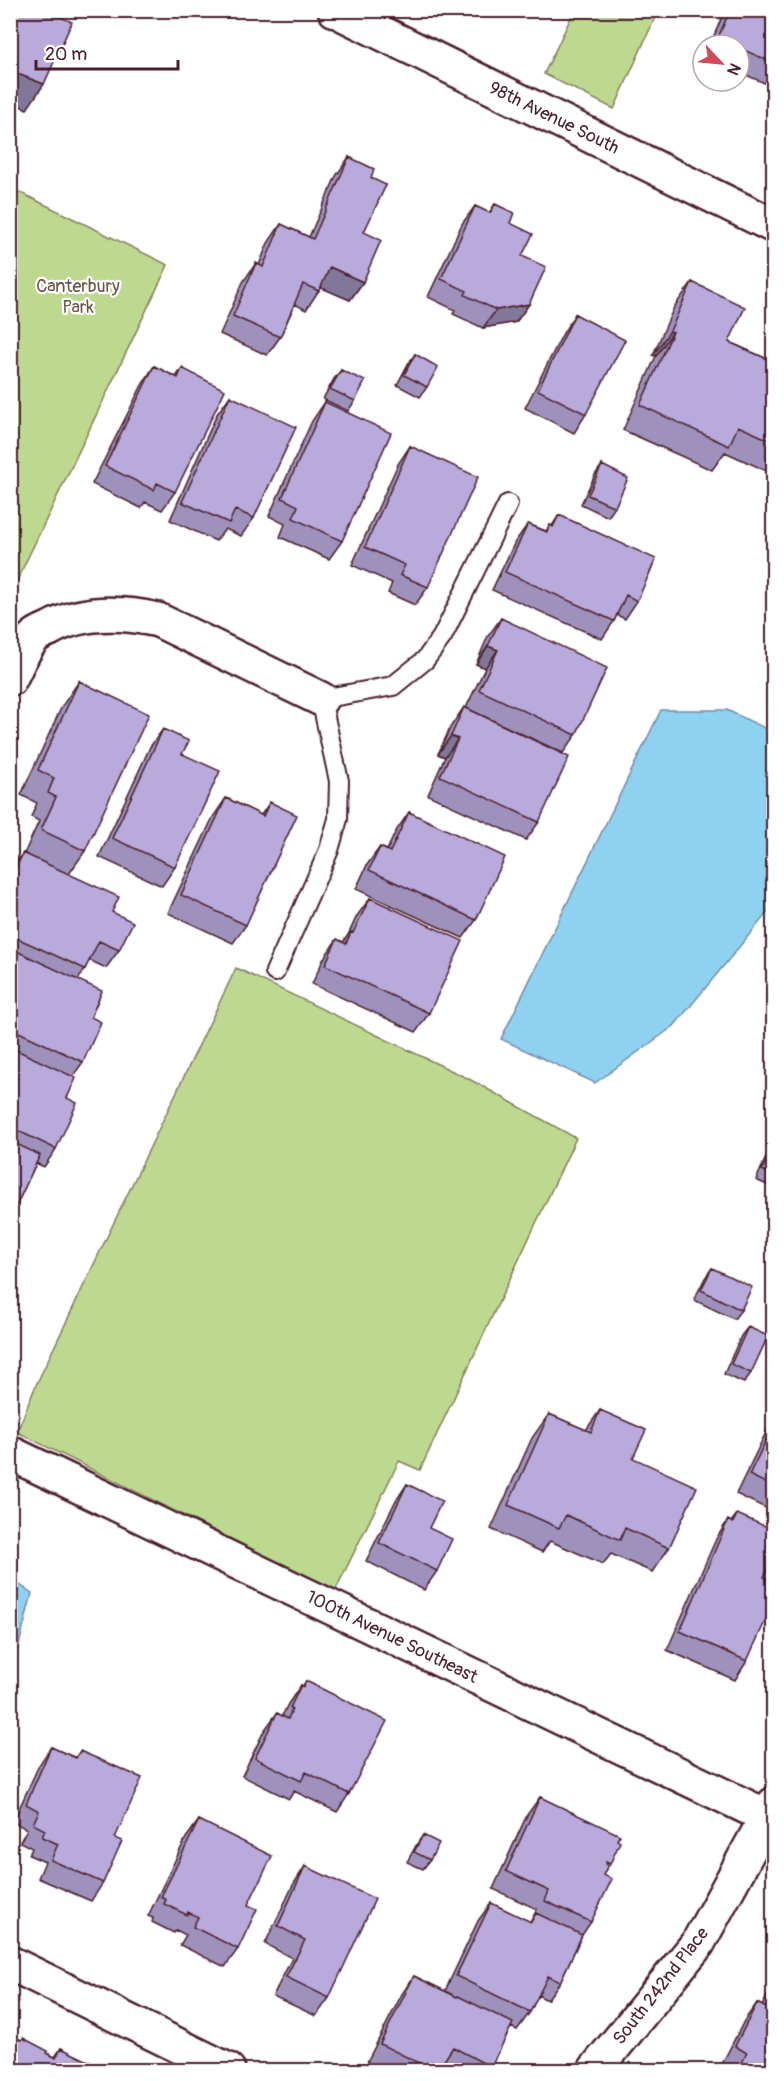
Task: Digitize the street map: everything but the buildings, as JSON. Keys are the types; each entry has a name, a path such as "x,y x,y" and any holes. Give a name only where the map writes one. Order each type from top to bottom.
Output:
{"street":[{"name":"98th Avenue South","path":"335,10 774,226"},
{"path":"10,679 21,656 34,637 63,621 97,614 131,614 158,620 321,699"},
{"name":"100th Avenue Southeast","path":"10,1453 772,1814"},
{"name":"South 242nd Place","path":"595,2070 698,1943 772,1814"},
{"path":"10,1963 228,2070"}],"lane":[{"path":"275,972 329,850 338,819 339,781 321,699 393,686 425,660 442,637 508,504"}],"green space":[{"path":"574,11 658,11 614,109 544,74"},
{"name":"Canterbury Park","path":"11,188 168,265 11,593"},
{"path":"236,968 469,1079 576,1138 420,1470 399,1461 335,1591 17,1432 36,1385"}],"water":[{"path":"661,710 727,710 773,732 773,906 674,1026 595,1083 501,1039"},
{"path":"11,1579 32,1593 16,1657 11,1657"}]}
